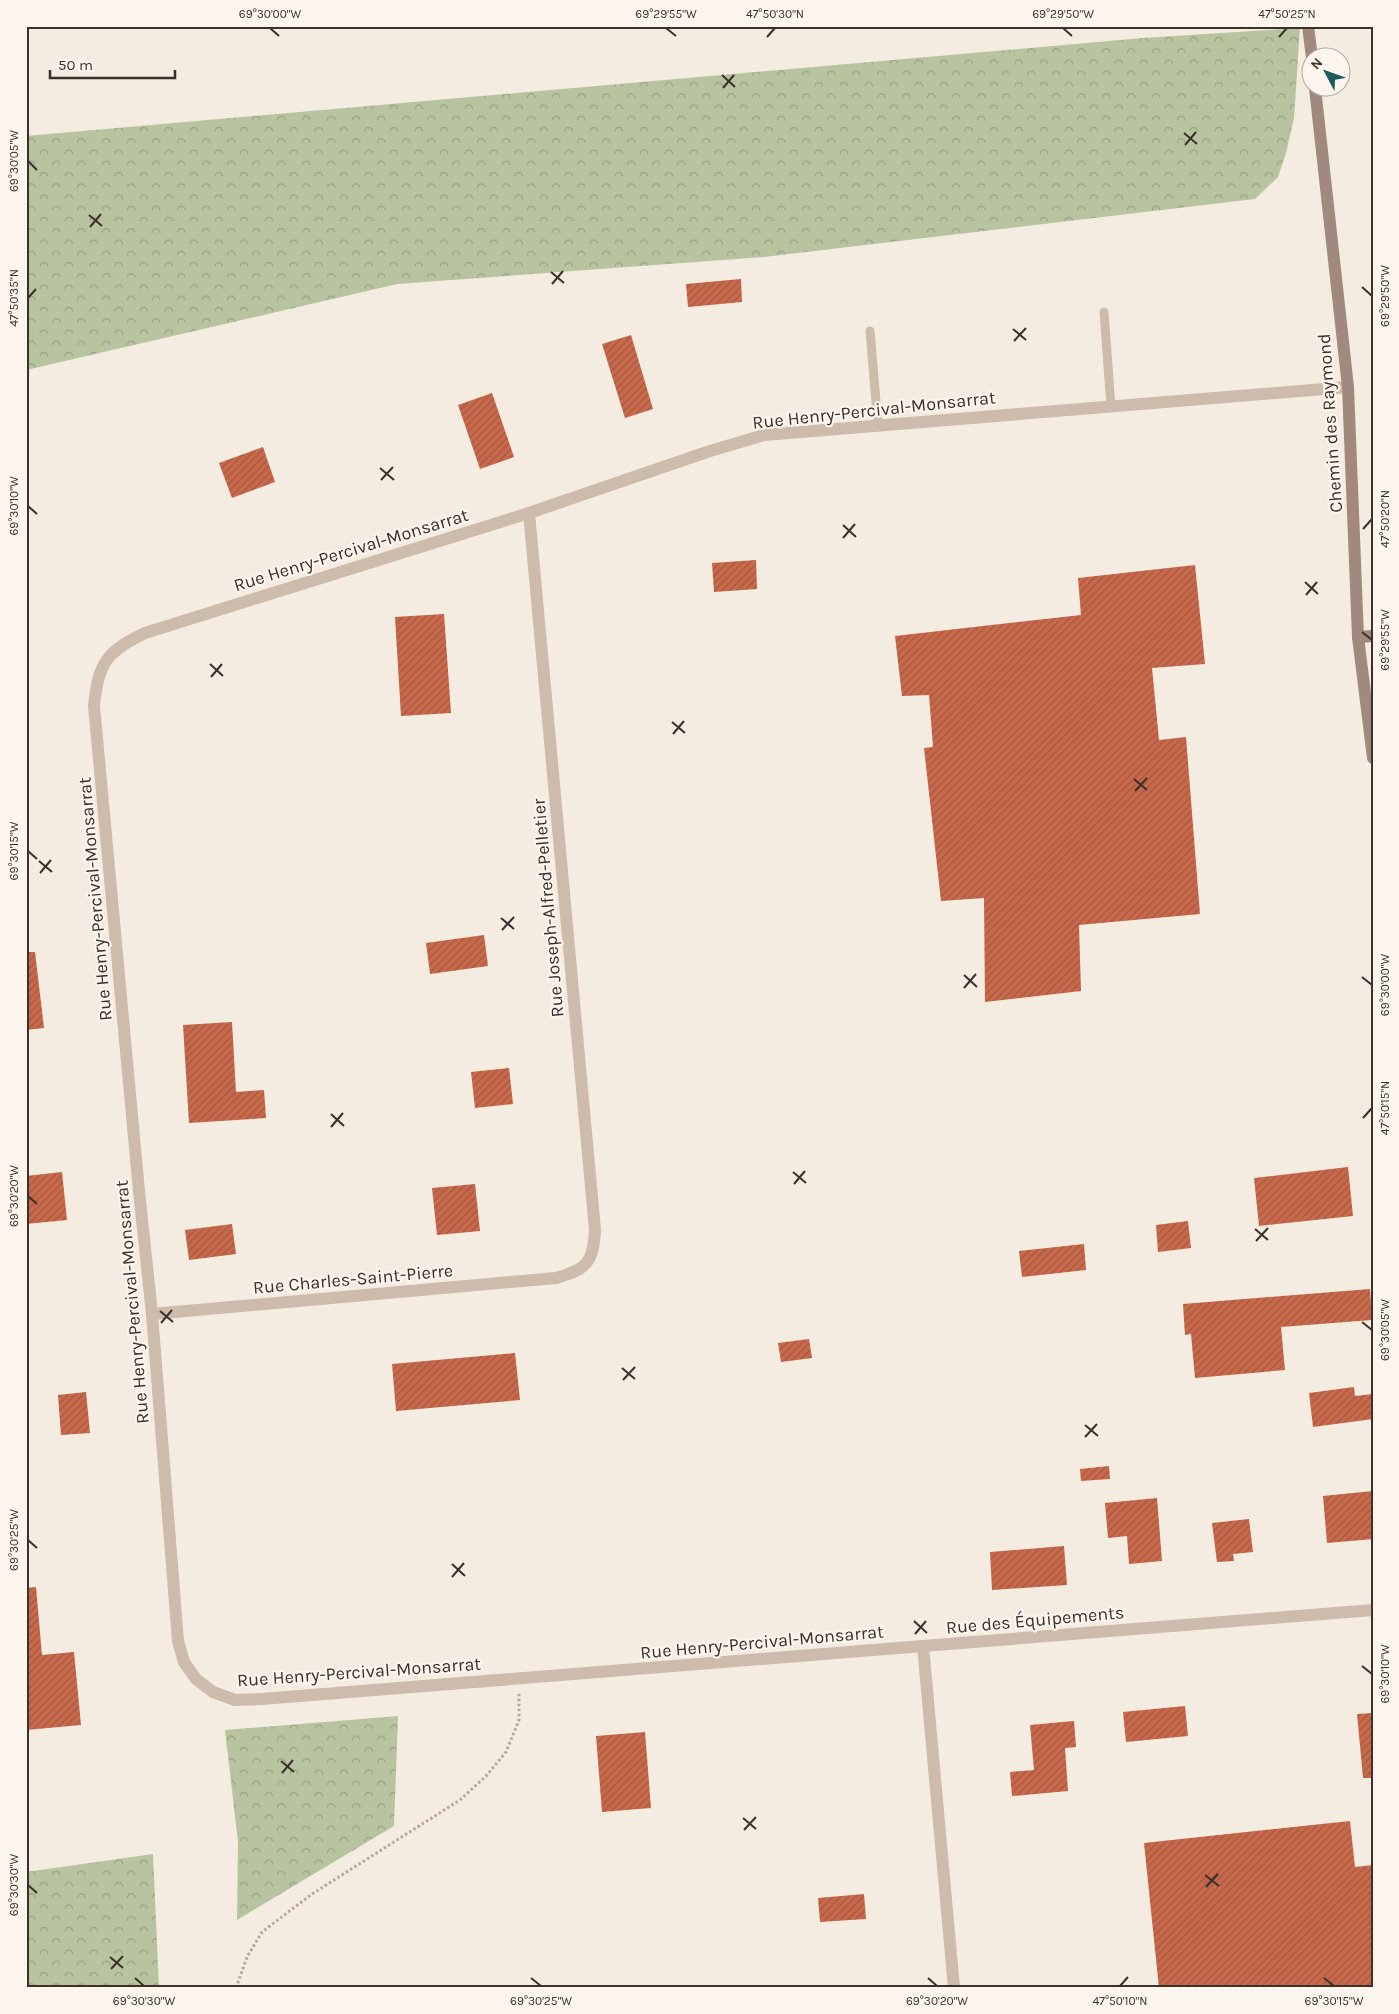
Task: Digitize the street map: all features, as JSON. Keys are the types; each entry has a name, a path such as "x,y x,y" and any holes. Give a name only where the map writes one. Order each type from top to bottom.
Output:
{"street":[{"path":"1308,26 1311,48"},
{"name":"Chemin des Raymond","path":"1316,98 1348,388 1358,637 1373,758"},
{"name":"Rue Henry-Percival-Monsarrat","path":"923,1646 310,1696 235,1700 213,1692 196,1679 184,1662 178,1641 152,1314 94,706 96,683 105,660 121,644 145,633 529,512 710,451 764,435 1348,388"},
{"name":"Rue Joseph-Alfred-Pelletier","path":"529,512 595,1230 594,1249 588,1263 577,1271 556,1278"},
{"path":"1358,637 1373,636"},
{"name":"Rue Charles-Saint-Pierre","path":"152,1314 556,1278"},
{"name":"Rue des Équipements","path":"954,1988 923,1646 1373,1610"}],"lane":[{"path":"1104,312 1111,407"},
{"path":"870,331 878,425"}],"path":[{"path":"236,1988 247,1956 262,1932 312,1894 460,1800 486,1776 506,1752 519,1720 518,1679"}],"green space":[{"path":"1300,28 1294,118 1286,153 1278,177 1255,199 764,257 397,284 26,370 26,136 1143,38"},
{"path":"398,1716 394,1826 237,1920 238,1842 225,1730"},
{"path":"153,1854 159,1988 26,1988 26,1872"}],"building":[{"path":"741,279 742,302 688,307 686,284"},
{"path":"631,335 653,409 625,418 602,344"},
{"path":"492,393 514,457 480,469 458,405"},
{"path":"263,447 275,482 232,498 219,463"},
{"path":"756,560 757,589 714,592 712,563"},
{"path":"1195,565 1205,664 1152,668 1159,740 1186,737 1200,914 1079,925 1081,991 985,1002 984,898 941,901 924,748 933,747 929,695 902,696 895,636 1081,615 1078,578"},
{"path":"444,614 451,713 401,716 395,617"},
{"path":"484,935 488,966 430,974 426,943"},
{"path":"26,952 35,952 44,1028 26,1030"},
{"path":"232,1022 236,1092 264,1090 266,1118 189,1123 183,1025"},
{"path":"509,1068 513,1104 475,1108 471,1072"},
{"path":"1348,1167 1353,1216 1259,1226 1254,1178"},
{"path":"62,1172 67,1220 26,1224 26,1176"},
{"path":"475,1184 480,1231 437,1235 432,1188"},
{"path":"1188,1221 1191,1248 1158,1252 1156,1225"},
{"path":"232,1224 236,1254 189,1260 185,1230"},
{"path":"1084,1244 1086,1270 1022,1277 1019,1251"},
{"path":"1370,1289 1372,1320 1281,1327 1285,1370 1195,1378 1191,1334 1185,1335 1183,1304"},
{"path":"809,1339 812,1358 781,1362 778,1343"},
{"path":"515,1353 520,1400 396,1411 392,1364"},
{"path":"1354,1387 1355,1396 1373,1394 1373,1419 1313,1427 1309,1393"},
{"path":"86,1392 90,1433 61,1435 58,1395"},
{"path":"1109,1466 1110,1479 1081,1481 1080,1469"},
{"path":"1373,1491 1373,1539 1327,1543 1323,1496"},
{"path":"1157,1498 1162,1561 1129,1564 1127,1536 1108,1538 1105,1503"},
{"path":"1249,1519 1253,1552 1233,1554 1234,1561 1217,1562 1212,1523"},
{"path":"1064,1546 1067,1585 992,1590 990,1552"},
{"path":"36,1587 42,1655 74,1652 81,1725 26,1730 26,1588"},
{"path":"1185,1706 1188,1736 1126,1742 1123,1712"},
{"path":"1373,1713 1373,1778 1363,1778 1357,1714"},
{"path":"1074,1721 1076,1747 1065,1748 1068,1791 1012,1796 1010,1772 1034,1770 1030,1725"},
{"path":"645,1732 651,1808 602,1812 596,1736"},
{"path":"1350,1821 1355,1867 1373,1865 1373,1988 1159,1988 1144,1843"},
{"path":"864,1894 866,1919 820,1922 818,1898"}]}
